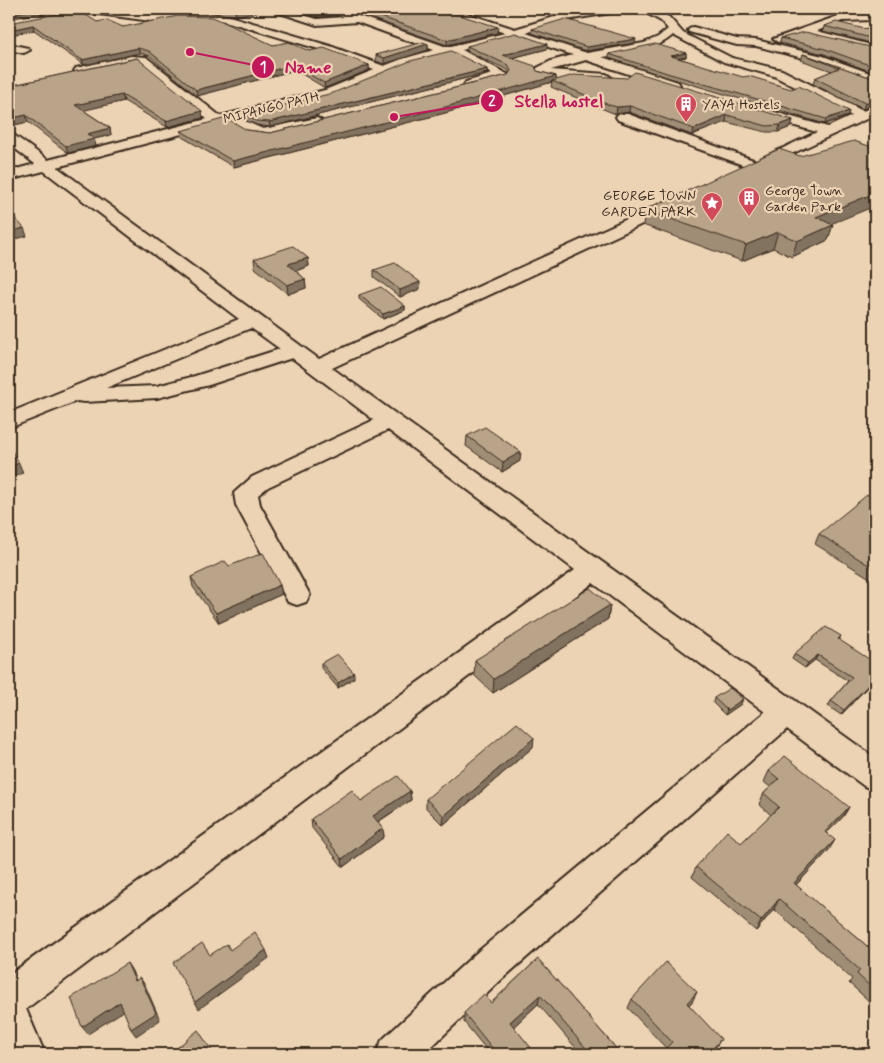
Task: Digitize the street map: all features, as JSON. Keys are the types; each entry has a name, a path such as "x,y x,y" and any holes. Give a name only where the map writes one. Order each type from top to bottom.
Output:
{"street":[{"path":"273,9 318,22 359,20"},
{"path":"330,9 450,51 503,75 459,88"},
{"path":"444,9 690,90"},
{"path":"545,23 543,18 551,9"},
{"name":"MIPANGO PATH","path":"9,176 98,150 330,92 406,62 515,33 545,23 583,13 617,9"},
{"path":"644,9 665,19 671,28 728,60 778,73 867,119"},
{"path":"36,14 52,15 76,10 151,18 192,15 226,18 326,48 384,70"},
{"path":"760,44 804,32 841,18 875,17"},
{"path":"671,28 738,42 760,44 820,58 875,79"},
{"path":"666,82 639,78 555,76 541,71 557,62 582,55 642,47 668,36 671,28"},
{"path":"804,32 875,49"},
{"path":"9,47 24,50"},
{"path":"66,74 131,59 142,59 174,87 222,119 253,131 263,133 327,120"},
{"path":"744,107 827,132"},
{"path":"623,117 757,166"},
{"path":"739,174 827,132 867,119"},
{"path":"9,138 295,351 875,776"},
{"path":"318,367 694,194"},
{"path":"9,421 253,320"},
{"path":"68,396 157,392 202,381 295,351"},
{"path":"297,595 248,505 246,493 260,482 348,442 390,420"},
{"path":"9,998 594,569"},
{"path":"396,1054 488,967 787,711"},
{"path":"9,1015 25,1054"}],"building":[{"path":"9,9 35,9 9,14"},
{"path":"223,9 245,9 235,11"},
{"path":"305,9 332,9 336,10 317,12"},
{"path":"358,9 440,9 498,27 447,40"},
{"path":"78,10 97,22 107,20 123,27 178,16 213,17 273,45 289,42 309,51 324,48 369,65 324,83 294,65 196,90 149,51 138,48 82,60 33,25 9,29 9,23"},
{"path":"565,19 636,39 587,47 532,29"},
{"path":"836,22 865,29 875,26 875,39 824,26"},
{"path":"805,32 875,48 875,67 825,49 781,38"},
{"path":"515,33 547,44 503,55 535,66 537,71 556,76 445,107 233,161 181,131 226,118 247,130 270,133 508,75 511,71 508,65 467,46"},
{"path":"423,42 428,44 384,58 376,55"},
{"path":"655,44 686,53 671,56 743,77 749,76 791,89 799,86 849,111 826,119 670,74 609,54"},
{"path":"451,51 487,69 269,122 256,121 245,115 333,93 410,61"},
{"path":"803,54 875,79 875,99 865,103 815,78 839,68"},
{"path":"137,58 202,111 166,121 122,95 75,105 110,128 87,134 94,139 66,146 26,115 9,119 9,86"},
{"path":"635,72 793,120 780,125 767,126 727,115 694,129 630,106 617,107 609,105 552,81 574,75 627,78"},
{"name":"George Town Garden Park","path":"854,141 875,148 875,193 816,217 833,225 797,241 778,232 746,245 645,210 779,149 800,156"},
{"path":"9,212 24,228 9,232"},
{"path":"293,246 308,258 288,264 305,279 287,285 254,259"},
{"path":"395,263 420,282 400,290 374,270"},
{"path":"381,287 405,306 383,314 359,295"},
{"path":"485,427 521,452 503,462 467,436"},
{"path":"9,446 19,463 9,467"},
{"path":"867,495 875,500 875,569 819,534"},
{"path":"263,553 280,585 216,613 191,577 225,561 229,566"},
{"path":"590,588 610,605 494,679 475,660"},
{"path":"826,627 841,636 838,639 875,663 875,673 872,677 874,679 844,710 831,701 852,677 818,655 808,663 794,654"},
{"path":"337,654 354,673 338,683 321,663"},
{"path":"730,688 743,699 727,710 714,698"},
{"path":"517,723 534,738 444,816 426,799"},
{"path":"785,756 849,807 825,832 835,840 794,883 875,953 875,991 857,974 860,970 779,899 761,921 696,867 727,831 741,843 779,807 764,793 779,779 769,771"},
{"path":"398,776 410,791 373,816 383,828 342,859 311,819 352,790 361,801"},
{"path":"255,932 266,950 195,1002 173,963 202,943 210,955 227,944 230,950"},
{"path":"538,959 621,1054 591,1054 540,995 510,1022 536,1054 497,1054 464,1013 484,994 491,1003"},
{"path":"666,962 697,992 687,1003 721,1039 708,1054 660,1054 672,1042 632,999"},
{"path":"127,963 135,981 140,978 156,1013 131,1029 120,1002 82,1027 71,998"},
{"path":"198,1030 214,1054 170,1054"}],"place":[{"name":"Name","path":"190,52"},
{"name":"Stella hostel","path":"394,117"},
{"name":"YAYA Hostels","path":"686,123"},
{"name":"George Town Garden Park","path":"749,217"},
{"name":"GEORGE TOWN GARDEN PARK","path":"712,222"}]}
